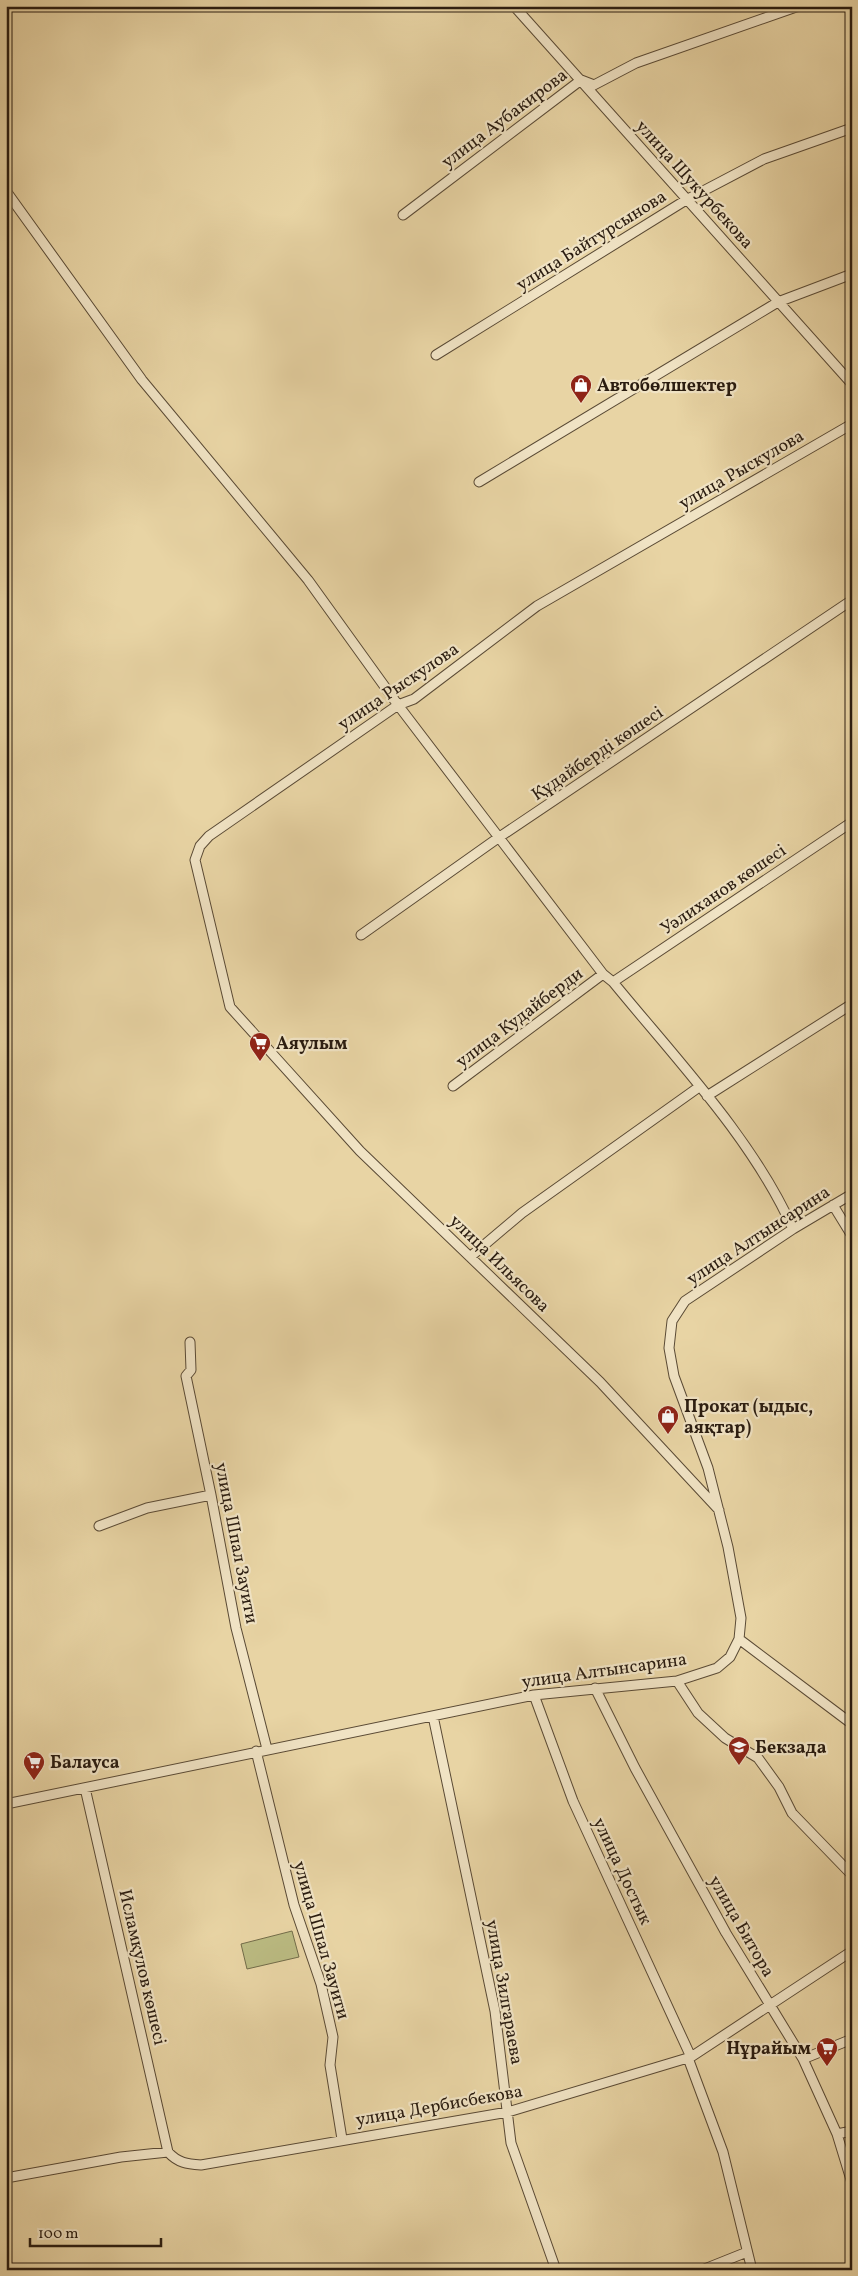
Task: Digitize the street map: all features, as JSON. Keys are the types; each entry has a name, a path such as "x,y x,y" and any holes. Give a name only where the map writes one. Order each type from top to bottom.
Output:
{"street":[{"name":"улица Шукурбекова","path":"514,6 852,384"},
{"name":"улица Аубакирова","path":"403,214 581,80 594,85 636,63 799,6"},
{"name":"улица Байтурсынова","path":"436,355 686,200 764,159 852,128"},
{"path":"6,191 142,380 308,580 398,706 603,974 613,982 707,1096 779,1198 793,1229"},
{"path":"479,482 778,302 852,274"},
{"name":"улица Рыскулова","path":"258,1039 230,1007 195,860 200,846 209,836 398,706 414,699 537,606 852,424"},
{"name":"Құдайберді көшесі","path":"361,935 498,838 852,600"},
{"name":"Уәлиханов көшесі","path":"613,982 852,822"},
{"name":"улица Кудайберди","path":"453,1086 603,974"},
{"path":"707,1096 852,1004"},
{"name":"улица Ильясова","path":"258,1039 360,1151 600,1382 719,1510"},
{"path":"470,1257 522,1214 699,1087"},
{"name":"улица Алтынсарина","path":"6,1804 534,1695 677,1681 717,1668 730,1657 739,1639 741,1618 728,1547 708,1468 674,1376 669,1348 672,1321 685,1301 793,1229 852,1194"},
{"path":"833,1205 852,1236"},
{"name":"улица Шпал Зауити","path":"190,1342 191,1370 186,1376 212,1495 236,1628 267,1750"},
{"path":"99,1526 147,1508 212,1495"},
{"path":"739,1639 852,1724"},
{"path":"677,1681 698,1713 725,1738 758,1758 779,1786 792,1813 852,1875"},
{"name":"улица Битора","path":"595,1688 635,1768 726,1933 802,2059 838,2134 852,2183"},
{"name":"улица Достык","path":"534,1695 573,1801 690,2057 723,2152 752,2270"},
{"name":"улица Зилгараева","path":"433,1716 495,2011 511,2143 556,2270"},
{"name":"улица Шпал Зауити","path":"256,1751 294,1905 321,1984 333,2037 330,2065 342,2139"},
{"name":"Исламқулов көшесі","path":"86,1788 168,2152"},
{"name":"улица Дербисбекова","path":"168,2152 174,2159 185,2164 201,2165 342,2139 508,2112 690,2057 852,1951"},
{"path":"802,2059 852,2039"},
{"path":"838,2134 852,2131"},
{"path":"6,2178 121,2157 168,2152"},
{"path":"702,2270 747,2252"}],"green space":[{"path":"292,1931 299,1957 247,1969 241,1944"}],"place":[{"name":"Автобөлшектер","path":"581,404"},
{"name":"Аяулым","path":"260,1062"},
{"name":"Прокат (ыдыс, аяқтар)","path":"668,1435"},
{"name":"Бекзада","path":"739,1766"},
{"name":"Балауса","path":"34,1781"},
{"name":"Нұрайым","path":"827,2067"}]}
